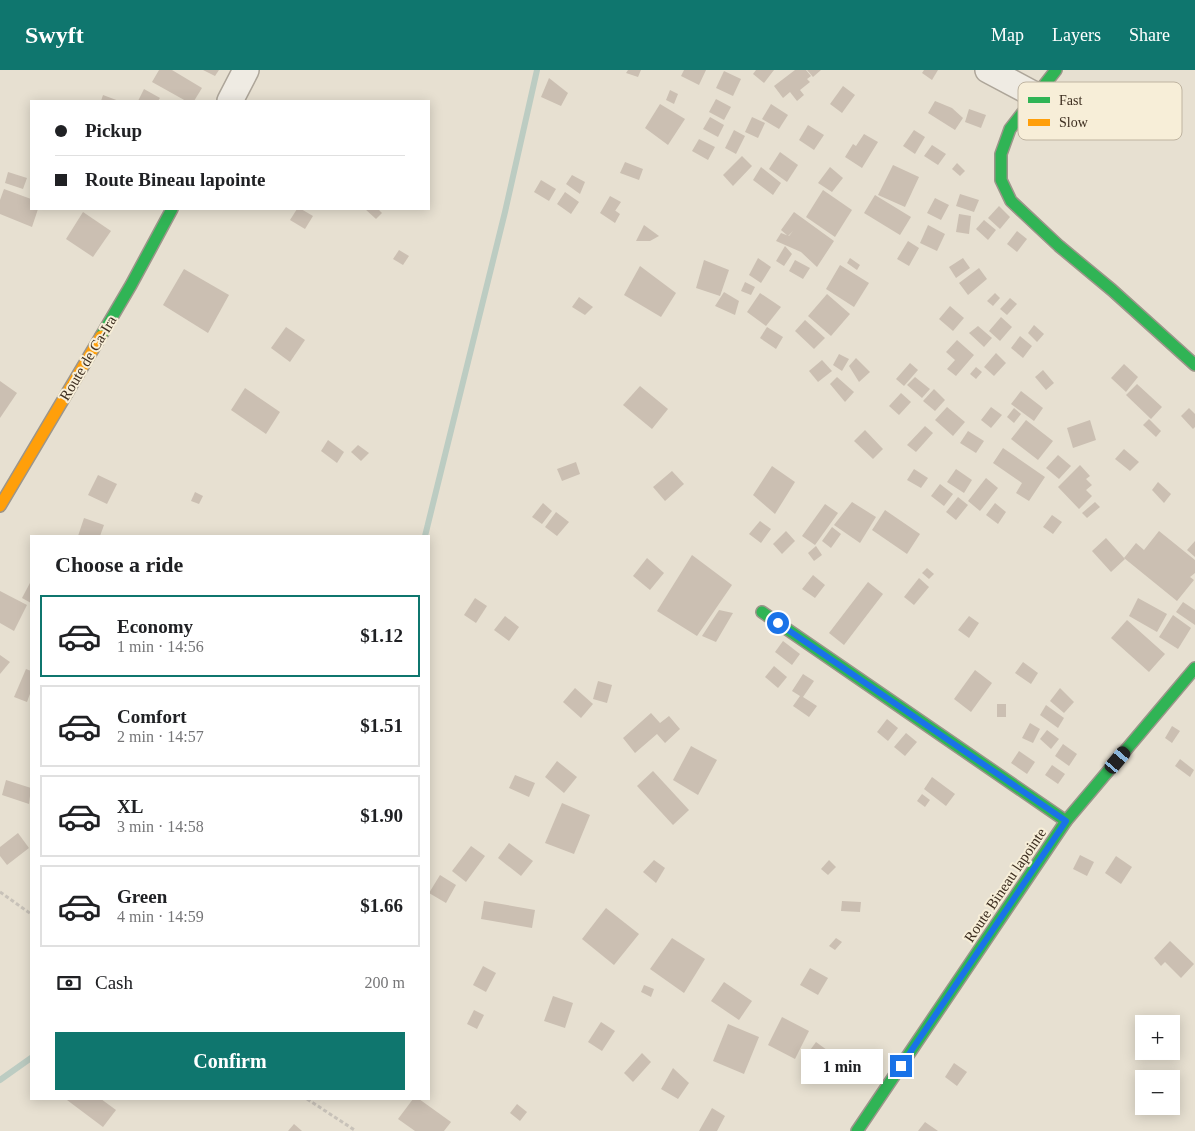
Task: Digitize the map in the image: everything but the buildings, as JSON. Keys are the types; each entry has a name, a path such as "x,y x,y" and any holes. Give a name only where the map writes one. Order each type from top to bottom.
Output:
{"street":[{"path":"231,100 246,70"},
{"path":"988,70 1018,86"},
{"path":"1046,82 1056,70"},
{"path":"1018,118 1010,129 1001,154 1001,180 1011,202 1195,365"},
{"name":"Route de Ca-Ira","path":"0,506 131,286 171,210"},
{"path":"762,612 1066,821"},
{"name":"Route Bineau lapointe","path":"857,1131 1066,821 1195,668"}],"path":[{"path":"0,892 30,913"},
{"path":"309,1100 356,1131"}],"waterway":[{"path":"425,535 505,212 537,70"},
{"path":"0,1080 30,1059"}],"traffic: fast":[{"path":"1047,82 1056,70"},
{"path":"1018,119 1010,129 1001,154 1001,180 1011,201 1059,246 1112,290 1195,365"},
{"path":"101,336 171,210"},
{"path":"762,612 1066,821"},
{"path":"857,1131 1066,821 1195,668"}],"traffic: slow":[{"path":"0,506 101,336"}],"route":[{"path":"778,623 1066,821 901,1066"}]}
